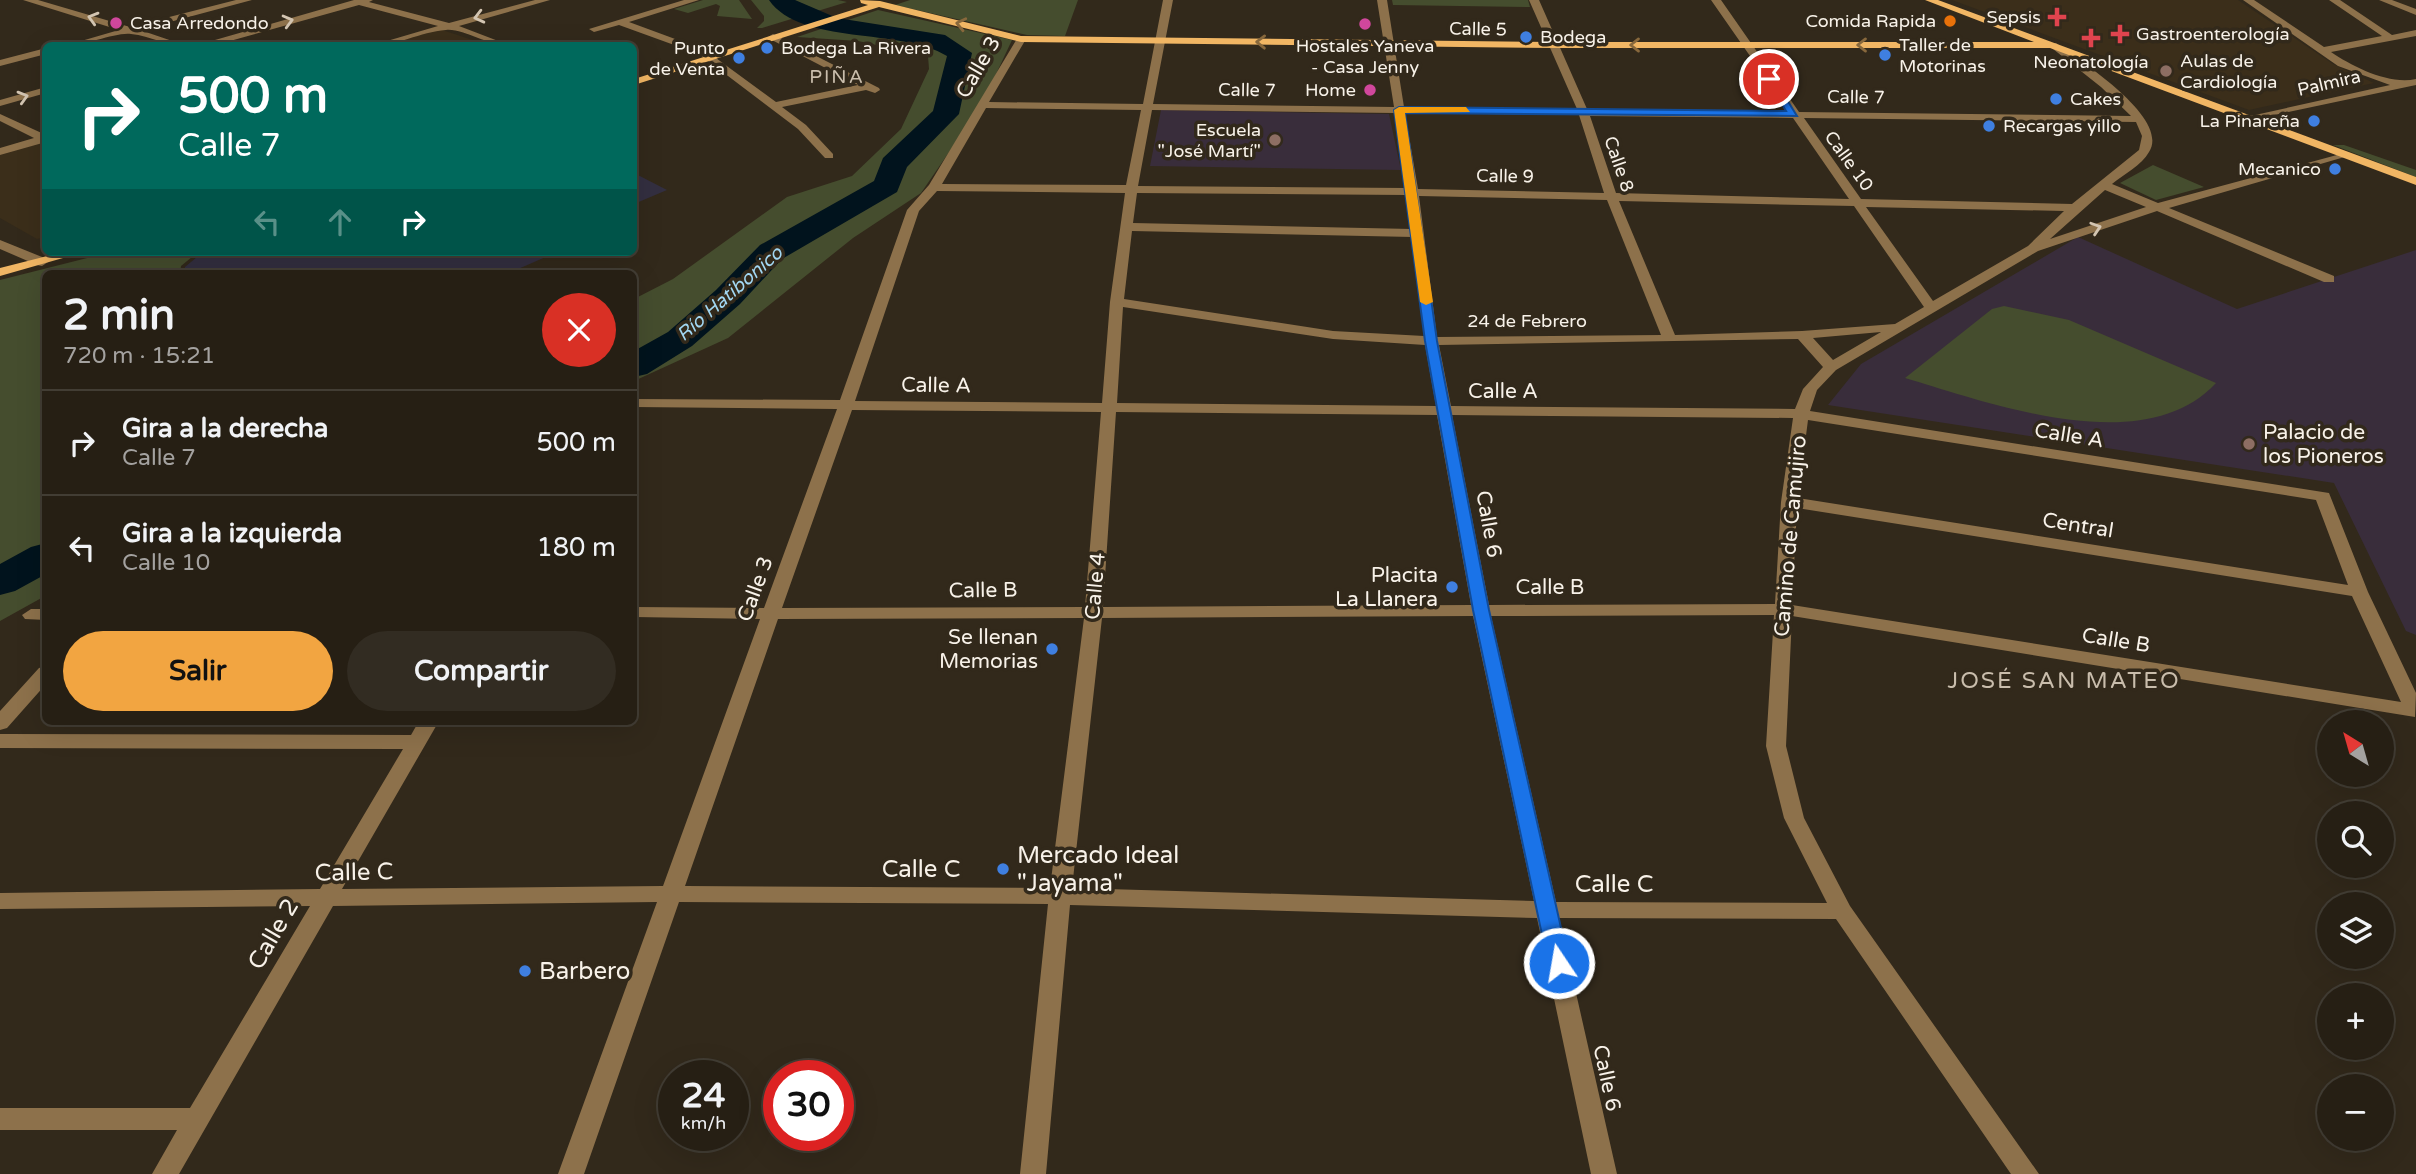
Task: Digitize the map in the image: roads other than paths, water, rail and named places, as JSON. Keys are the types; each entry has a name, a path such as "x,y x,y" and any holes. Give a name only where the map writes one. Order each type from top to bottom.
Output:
{"main road":[{"path":"773,35 853,5 878,4 892,0"},
{"path":"1930,0 1943,2 2416,181"},
{"path":"637,73 773,35 866,3"},
{"name":"Calle 5","path":"878,4 1021,39 1556,45 2053,45"},
{"path":"637,81 706,55"},
{"path":"0,262 30,255"},
{"path":"0,272 44,256"}],"street":[{"path":"28,0 170,42"},
{"path":"84,42 247,0"},
{"path":"346,0 363,1 495,42"},
{"path":"388,42 545,0"},
{"path":"594,29 694,0"},
{"name":"Calle 4","path":"1033,1174 1060,896 1094,611 1117,302 1131,190 1168,0"},
{"name":"Calle 6","path":"1382,0 1419,233 1431,341 1481,610 1604,1174"},
{"name":"Calle 8","path":"1534,0 1583,111 1611,196 1670,340"},
{"name":"Calle 10","path":"1716,0 1793,114 1931,308"},
{"path":"2248,0 2342,64 2411,83"},
{"path":"2334,0 2390,38"},
{"path":"2384,0 2416,12"},
{"path":"214,42 363,1"},
{"path":"621,22 706,55 802,127 828,156"},
{"path":"2320,51 2416,33"},
{"path":"773,35 872,88 773,107"},
{"name":"Calle 3","path":"571,1174 673,894 769,614 846,405 913,210 934,187 1021,39"},
{"path":"2053,45 2107,88 2139,119"},
{"path":"0,63 42,52"},
{"name":"Palmira","path":"2250,119 2411,83"},
{"path":"0,103 42,91"},
{"name":"Calle 7","path":"983,105 2139,119"},
{"path":"0,117 42,138"},
{"name":"Camino de Camujiro","path":"2026,1174 1842,911 1794,818 1776,746 1789,502 1801,414 1811,389 1831,367 2032,249 2075,208 2144,152 2148,140 2139,119"},
{"path":"0,152 42,140"},
{"path":"2032,249 2158,207 2344,154"},
{"path":"2104,185 2329,279"},
{"name":"Calle 9","path":"934,187 1413,192 2075,208"},
{"path":"1126,227 1419,233"},
{"path":"0,244 30,255 42,256"},
{"name":"24 de Febrero","path":"1117,302 1333,335 1431,341 1670,340 1802,335 1897,327"},
{"path":"1802,335 1831,367"},
{"name":"Calle A","path":"637,403 1801,414 2323,496 2360,592"},
{"name":"Central","path":"1789,502 2360,592"},
{"path":"2360,592 2416,711"},
{"name":"Calle B","path":"637,612 769,614 1784,610 2416,711"},
{"path":"0,723 42,676"},
{"name":"Calle 2","path":"165,1174 427,725"},
{"path":"0,741 417,742"},
{"name":"Calle C","path":"0,901 673,894 1060,896 1548,910 1842,911"},
{"path":"0,1119 197,1119"}],"waterway":[{"name":"Río Hatibonico","path":"637,364 680,339 728,297 771,252 887,186 893,164 946,114 960,53 936,40 916,35 855,28 816,20 797,12 780,0"},
{"name":"Río Hatibonico","path":"0,582 42,558"}],"place":[{"name":"Sepsis","path":"2057,17"},
{"name":"Comida Rapida","path":"1950,21"},
{"name":"Casa Arredondo","path":"116,23"},
{"name":"Hostales Yaneva - Casa Jenny","path":"1365,24"},
{"name":"Gastroenterología","path":"2120,34"},
{"name":"Bodega","path":"1526,37"},
{"name":"Neonatología","path":"2091,38"},
{"name":"Bodega La Rivera","path":"767,48"},
{"name":"Taller de Motorinas","path":"1885,55"},
{"name":"Punto de Venta","path":"739,58"},
{"name":"Aulas de Cardiología","path":"2166,71"},
{"name":"Home","path":"1370,90"},
{"name":"Cakes","path":"2056,99"},
{"name":"La Pinareña","path":"2314,121"},
{"name":"Recargas yillo","path":"1989,126"},
{"name":"Escuela \"José Martí\"","path":"1275,140"},
{"name":"Mecanico","path":"2335,169"},
{"name":"Palacio de los Pioneros","path":"2249,444"},
{"name":"Placita La Llanera","path":"1452,587"},
{"name":"Se llenan Memorias","path":"1052,649"},
{"name":"Mercado Ideal \"Jayama\"","path":"1003,869"},
{"name":"Barbero","path":"525,971"}],"district":[{"name":"PIÑA","path":"837,76"},
{"name":"JOSÉ SAN MATEO","path":"2064,680"}]}
